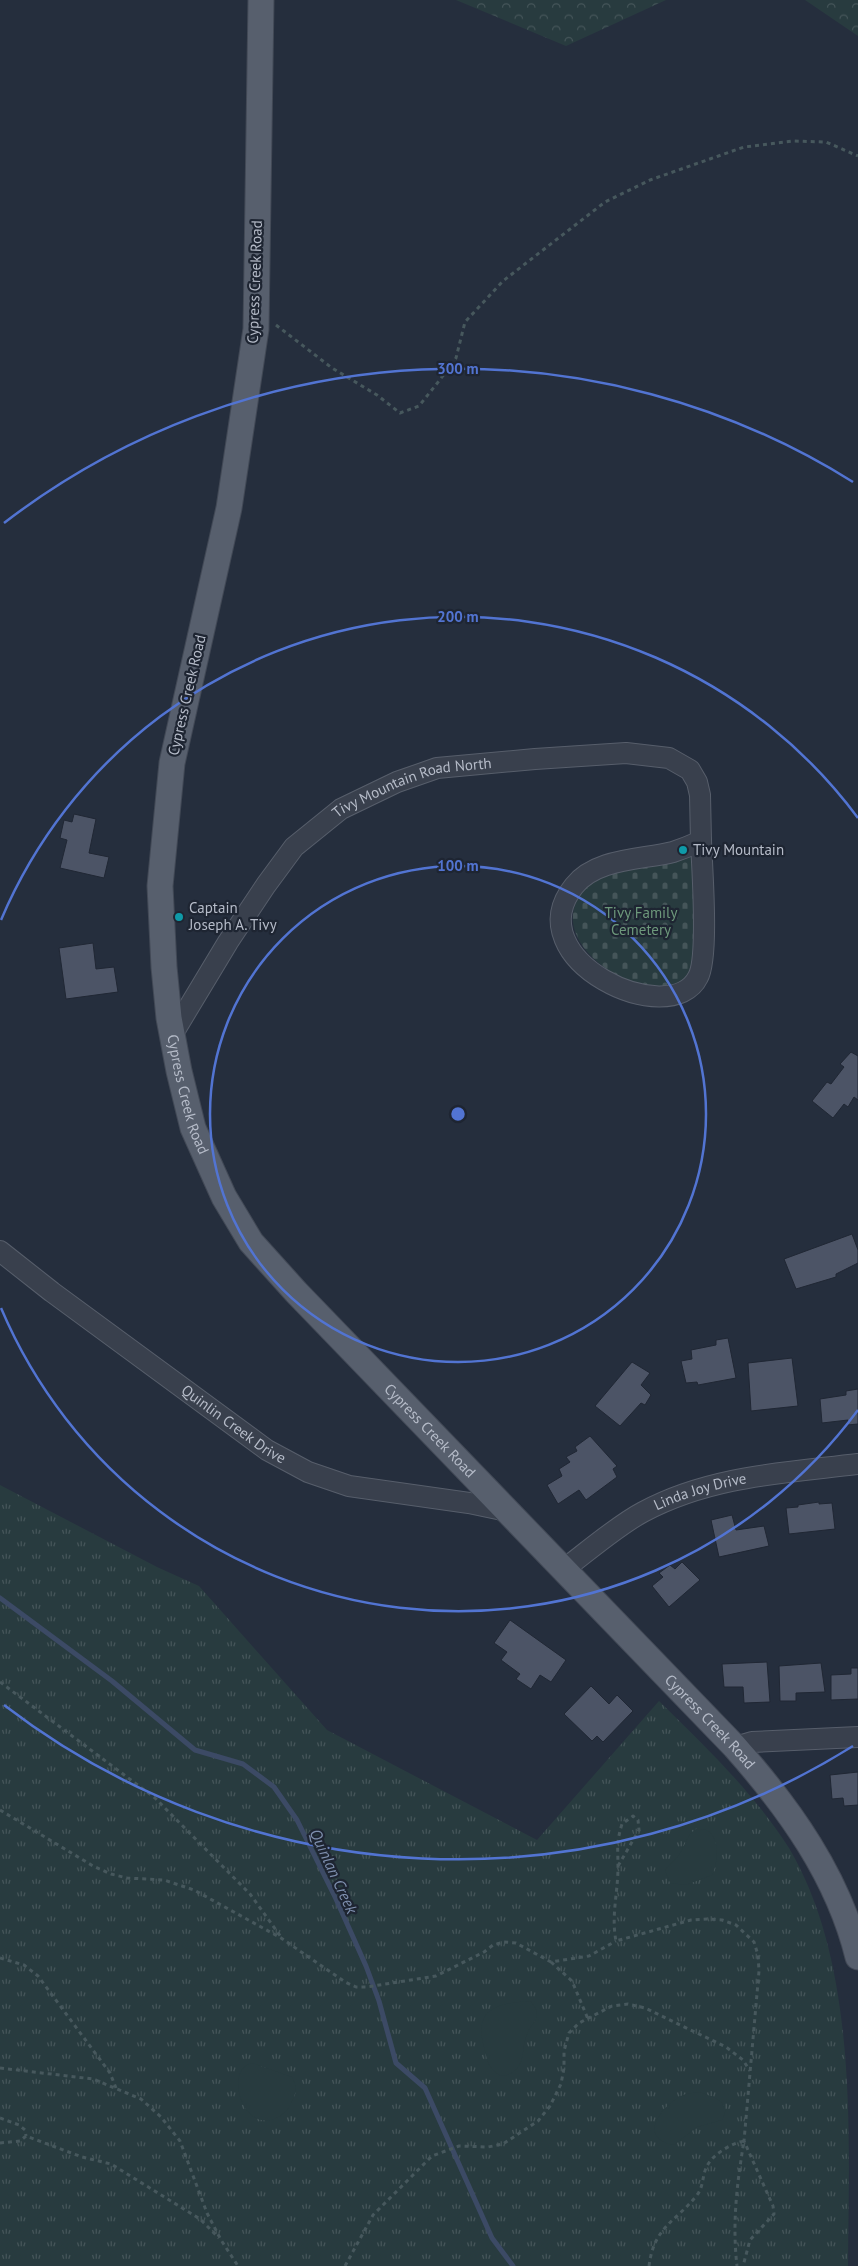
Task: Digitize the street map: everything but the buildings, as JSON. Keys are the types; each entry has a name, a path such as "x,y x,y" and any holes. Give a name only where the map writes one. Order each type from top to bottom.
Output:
{"main road":[{"name":"Cypress Creek Road","path":"261,0 256,329 229,508 172,763 160,886 164,967 172,1035 193,1128 224,1197 251,1242 296,1292 735,1747 772,1789 824,1870 839,1898 858,1957"}],"street":[{"name":"Tivy Mountain Road North","path":"172,1035 228,942 294,847 341,809 397,782 437,768 626,753 668,758 690,770 697,782 700,795 704,946 700,975 692,988 679,994 662,996 643,994 624,989 597,976 577,960 564,941 561,930 564,900 574,884 591,871 609,864 674,852 701,841"},
{"name":"Quinlin Creek Drive","path":"0,1251 52,1292 267,1450 308,1472 349,1486 470,1503 507,1511"},
{"name":"Linda Joy Drive","path":"563,1570 641,1513 686,1492 738,1478 858,1464"},
{"path":"735,1747 752,1742 858,1736"}],"path":[{"path":"256,309 332,368 376,394 400,413 419,406 439,381 456,358 465,322 503,281 605,202 650,180 744,147 793,141 826,142 858,156"},
{"path":"0,1682 155,1798 250,1894 281,1938"},
{"path":"0,1810 93,1866 111,1874 127,1878 164,1880 179,1883 194,1890 281,1938 345,1982 356,1987 436,1976 484,1952 493,1945 504,1942 516,1942 552,1962 572,1982 588,2019"},
{"path":"616,1941 614,1897 618,1866 616,1853 622,1824 633,1816 638,1820 639,1830 618,1866"},
{"path":"552,1962 589,1956 616,1941 691,1920 722,1920 736,1925 746,1932 754,1942 758,1955 759,1970 744,2140 736,2194 734,2224 737,2266"},
{"path":"0,1958 24,1965 38,1976 110,2072 116,2088"},
{"path":"344,2266 373,2215 432,2156 459,2146 503,2144 538,2121 550,2106 561,2084 564,2068 564,2051 569,2033 588,2019 612,2006 628,2004 645,2008 726,2047 743,2060 750,2071"},
{"path":"0,2068 93,2079 141,2100 161,2117 180,2141 200,2195 221,2240 238,2266"},
{"path":"0,2118 20,2126 25,2130 26,2136"},
{"path":"26,2136 82,2157 111,2164 200,2219 221,2240"},
{"path":"0,2143 20,2141 26,2136"},
{"path":"649,2266 651,2253 657,2238 668,2223 701,2190 706,2166 718,2154 735,2142 744,2140"},
{"path":"743,2266 750,2240 774,2214 773,2206 744,2140"}],"green space":[{"path":"456,0 666,0 566,46"},
{"path":"805,0 858,0 858,36"},
{"name":"Tivy Family Cemetery","path":"696,850 700,920 697,943 689,974 676,985 657,988 636,984 614,974 595,960 580,942 573,923 576,903 586,886 590,882 613,872 641,863"},
{"path":"0,1485 157,1567 199,1586 327,1730 537,1840 659,1701 728,1771 775,1827 789,1848 811,1894 827,1944 838,1997 845,2051 849,2161 848,2266 0,2266"},
{"path":"696,1829 708,1831 715,1840 717,1858 712,1875 686,1885 670,1883 665,1870 679,1855 690,1834"},
{"path":"531,2001 537,2011 537,2015 525,2039 522,2059 516,2070 501,2076 493,2070 487,2060 482,2034 482,2024 485,2016 499,2006"},
{"path":"252,2063 292,2077 296,2088 295,2094 282,2115 264,2120 254,2117 246,2109 238,2087 239,2076 244,2068"},
{"path":"699,2092 720,2101 725,2109 722,2120 697,2127 674,2145 656,2136 656,2121 667,2106 683,2095"}],"waterway":[{"name":"Quinlan Creek","path":"0,1598 112,1681 195,1750 243,1764 274,1787 297,1820 336,1899 366,1966 379,2001 396,2063 425,2088 492,2238 513,2266"}],"place":[{"name":"Tivy Mountain","path":"683,850"},
{"name":"Captain Joseph A. Tivy","path":"179,917"}]}
